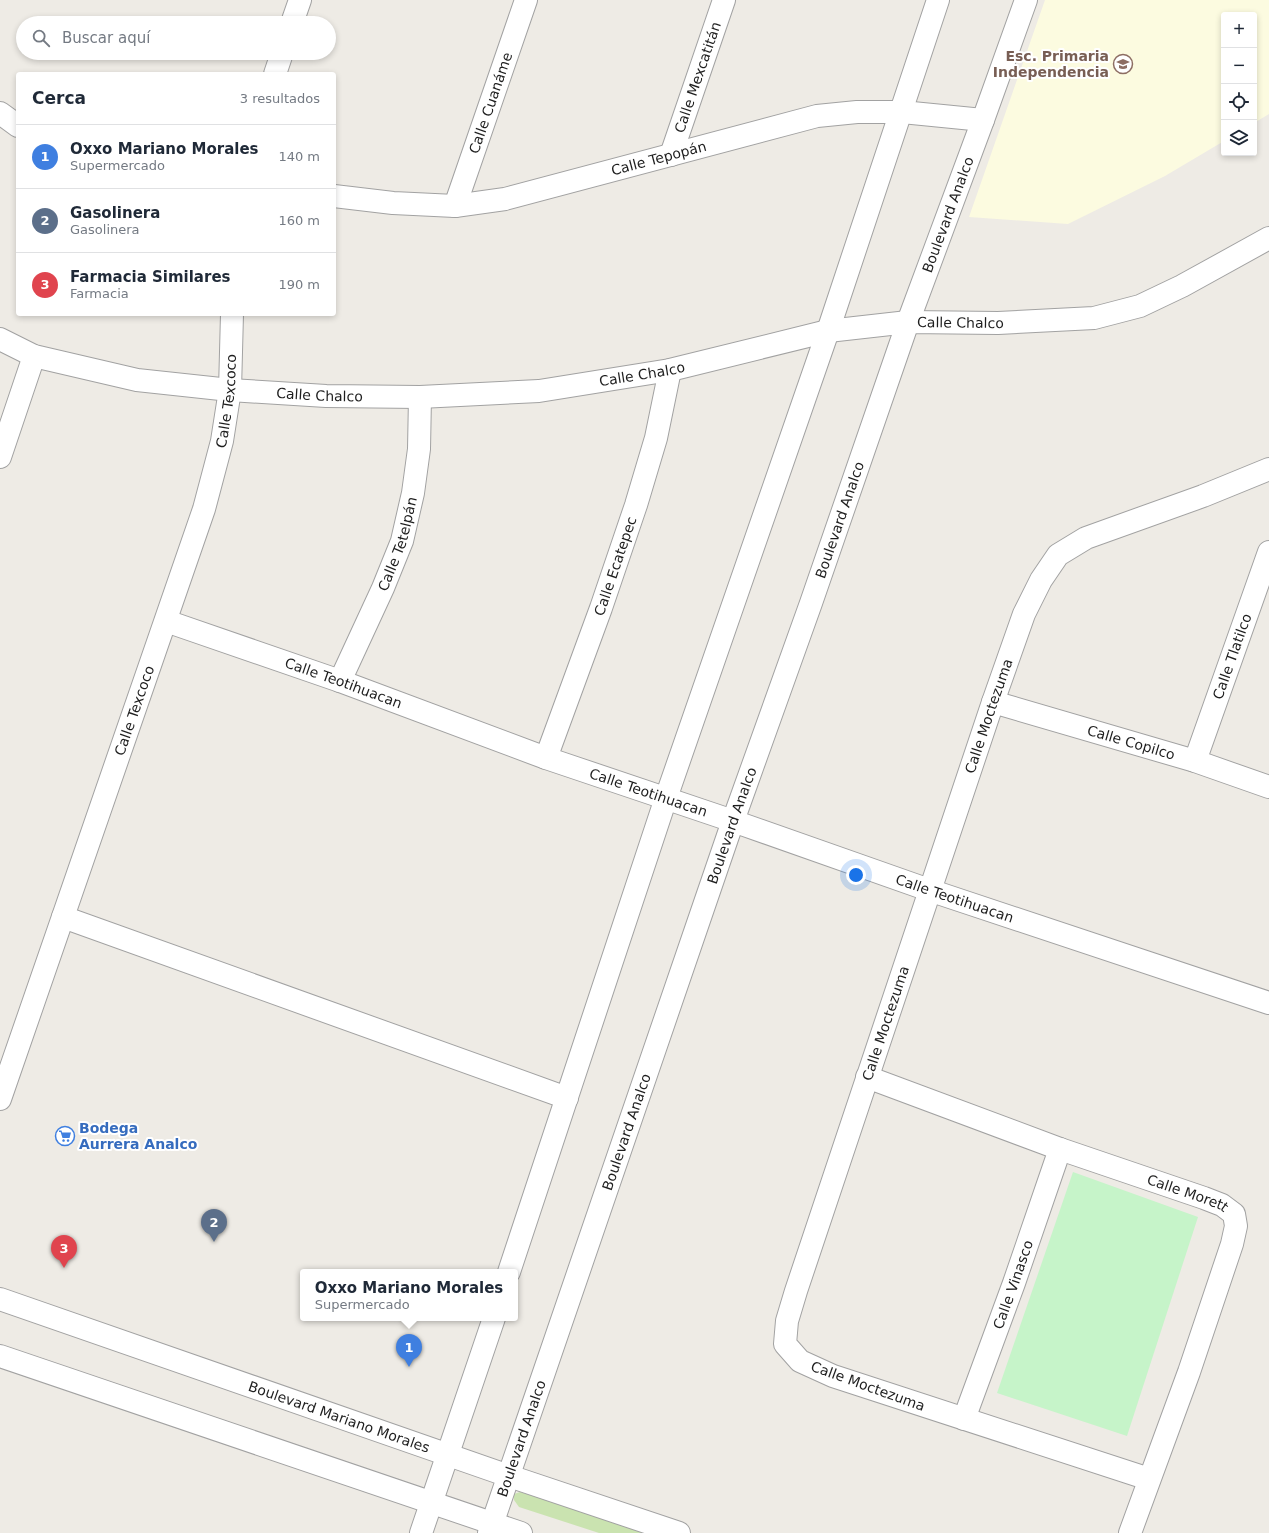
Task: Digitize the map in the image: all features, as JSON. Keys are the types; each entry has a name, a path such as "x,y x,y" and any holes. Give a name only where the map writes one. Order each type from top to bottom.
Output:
{"street":[{"path":"294,16 300,0"},
{"name":"Calle Cuanáme","path":"454,206 526,0"},
{"name":"Calle Mexcatitán","path":"671,155 724,0"},
{"path":"510,1269 666,798 828,331 938,0"},
{"name":"Boulevard Analco","path":"491,1528 733,821 908,322 1026,0"},
{"path":"276,72 280,60"},
{"name":"Calle Tepopán","path":"336,196 393,203 454,206 505,199 817,116 857,112 902,112 983,120"},
{"path":"0,114 16,125"},
{"name":"Calle Chalco","path":"0,339 34,356 137,380 230,390 326,396 420,397 539,391 670,370 828,331 908,322 998,322 1094,318 1140,306 1182,286 1269,238"},
{"name":"Calle Texcoco","path":"0,1099 204,509 222,440 230,390 232,316"},
{"path":"0,457 34,356"},
{"name":"Calle Ecatepec","path":"546,758 601,608 636,505 656,438 670,370"},
{"name":"Calle Tetelpán","path":"340,681 383,588 402,541 413,493 419,449 420,397"},
{"name":"Calle Moctezuma","path":"1149,1479 833,1376 800,1361 785,1344 787,1321 929,890 993,702 1024,614 1041,580 1058,555 1086,538 1203,496 1269,469"},
{"name":"Calle Tlatilco","path":"1195,761 1269,552"},
{"name":"Calle Teotihuacan","path":"166,621 340,681 546,758 733,821 929,890 1269,1003"},
{"name":"Calle Copilco","path":"993,702 1195,761 1269,787"},
{"path":"63,917 567,1098"},
{"name":"Calle Morett","path":"867,1077 1060,1149 1204,1198 1222,1205 1234,1214 1236,1226 1232,1244 1189,1372 1130,1533"},
{"name":"Calle Vinasco","path":"964,1419 1014,1283 1060,1149"},
{"name":"Boulevard Mariano Morales","path":"0,1299 509,1476 679,1533"},
{"path":"421,1533 493,1321"},
{"path":"0,1356 432,1504 491,1528 520,1533"}],"shaded area":[{"name":"Esc. Primaria Independencia","path":"1045,0 1269,0 1269,114 1257,121 1257,12 1221,12 1221,143 1165,176 1068,224 969,217"}],"green space":[{"path":"1073,1172 1198,1217 1127,1436 997,1393"},
{"path":"520,1492 647,1533 599,1533 519,1507 514,1500 514,1494"}],"place":[{"name":"Esc. Primaria Independencia","path":"1123,64"},
{"name":"Bodega Aurrera Analco","path":"65,1136"},
{"name":"Gasolinera","path":"214,1242"},
{"name":"Farmacia Similares","path":"64,1268"},
{"name":"Oxxo Mariano Morales","path":"409,1367"}]}
